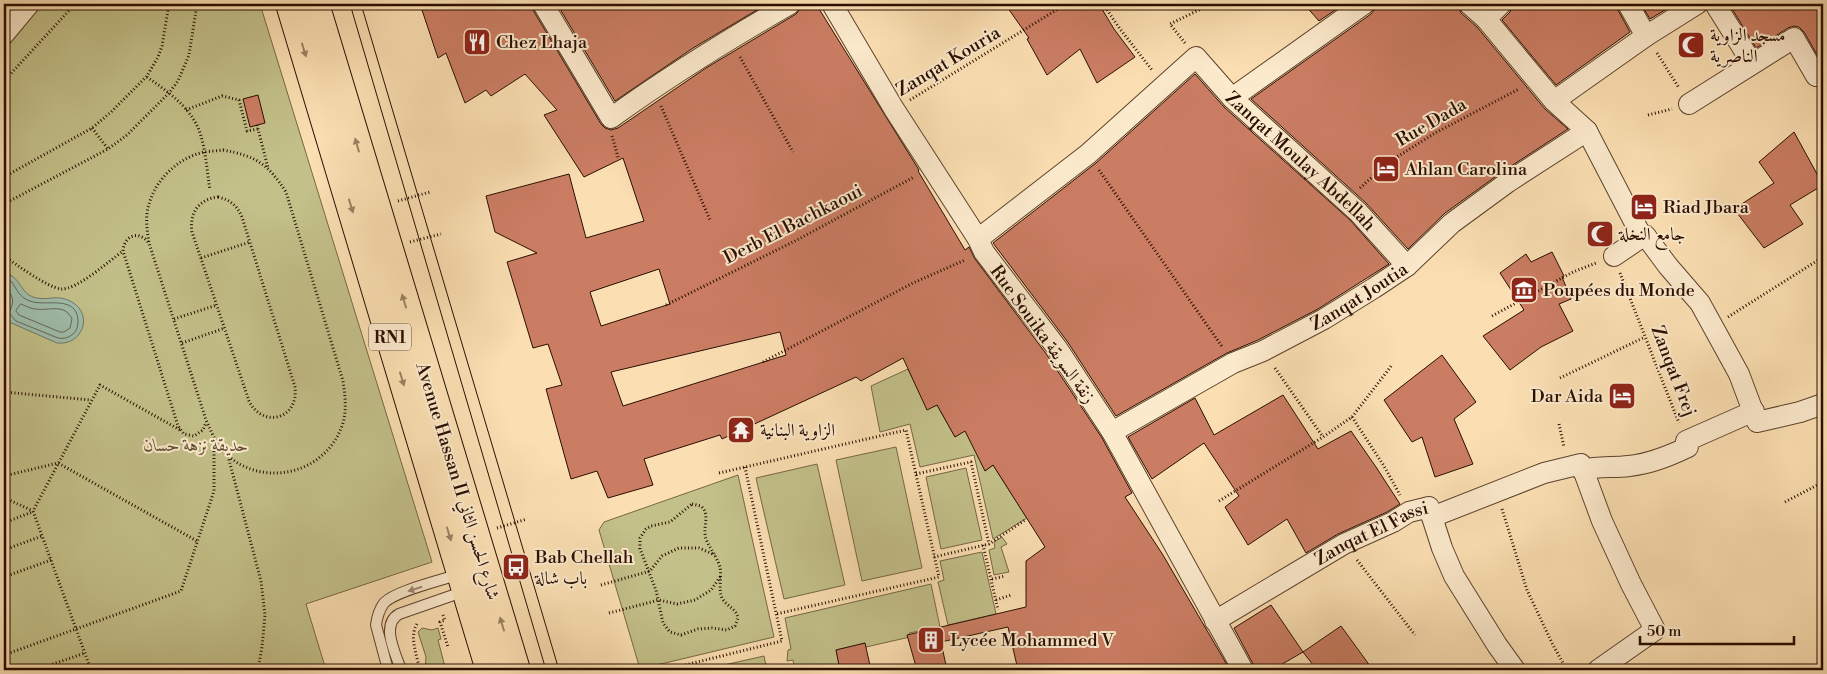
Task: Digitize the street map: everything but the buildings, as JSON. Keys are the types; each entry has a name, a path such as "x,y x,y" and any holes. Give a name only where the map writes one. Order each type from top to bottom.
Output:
{"main road":[{"name":"Avenue Hassan II شارع الحسن الثاني","path":"290,4 490,670"},
{"name":"Avenue Hassan II شارع الحسن الثاني","path":"318,7 375,207 516,670"}],"street":[{"path":"4,34 29,4"},
{"path":"543,4 612,118 653,88 730,39 790,4"},
{"name":"Rue Souika زنقة السويقة","path":"832,4 894,110 981,245 1057,348 1112,432 1243,670"},
{"path":"1232,98 1364,4"},
{"path":"1469,4 1486,19 1554,101 1587,131 1642,237"},
{"path":"1486,19 1501,4"},
{"path":"1628,4 1646,36"},
{"path":"1554,101 1646,36 1697,4"},
{"path":"1716,4 1752,63"},
{"path":"1689,104 1794,38 1816,76 1823,71"},
{"path":"981,245 1088,154 1196,57"},
{"name":"Zanqat Moulay Abdellah","path":"1196,57 1232,98 1347,200 1407,266"},
{"name":"Zanqat Joutia","path":"1112,432 1233,362 1263,351 1324,319 1374,288 1407,266 1452,223 1508,182 1587,131"},
{"path":"1614,256 1646,235 1668,266 1700,303 1739,374 1757,422 1800,412 1823,404"},
{"path":"1598,670 1656,630 1631,584 1602,521 1582,470 1594,467 1646,464 1668,457 1688,447 1686,441 1754,411"},
{"name":"Zanqat El Fassi","path":"1215,621 1344,544 1393,522 1408,512 1429,507 1432,517 1544,473 1581,464 1582,470"},
{"path":"1432,517 1454,576 1515,670"}],"lane":[{"path":"388,670 376,625 383,604 394,596 464,582"},
{"path":"401,670 390,633 392,620 399,614 464,582"}],"path":[{"path":"4,81 75,4"},
{"path":"4,177 92,128 147,76 162,46 169,4"},
{"path":"4,204 108,149 127,135 169,92 178,81 189,54 197,4"},
{"name":"Zanqat Kouria","path":"894,110 1066,4"},
{"path":"1103,4 1120,30 1164,86"},
{"path":"1196,57 1170,24 1211,4"},
{"path":"1646,36 1689,104"},
{"path":"730,39 793,152"},
{"path":"147,76 169,92 186,110 200,131 210,190"},
{"name":"Rue Dada","path":"1347,200 1388,162 1435,132 1538,80"},
{"path":"653,88 710,220"},
{"path":"186,110 222,96 239,100 247,130 258,127 268,168 286,192 343,381 346,401 344,422 335,441 322,456 305,468 285,473 264,473 244,467 227,455 214,439 206,420 149,243 146,223 148,204 157,186 169,170 185,159 204,152 223,150 243,154 268,168"},
{"path":"92,128 108,149"},
{"path":"1088,154 1233,362"},
{"name":"Derb El Bachkaoui","path":"666,305 795,241 932,168"},
{"path":"393,202 430,192"},
{"path":"218,197 234,203 242,217 295,387 294,403 290,410 283,415 266,417 259,414 253,408 201,258 191,224 196,208 210,198 218,197"},
{"path":"406,242 441,234"},
{"path":"149,243 145,238 134,236 124,242 123,251 180,430"},
{"path":"201,258 250,242"},
{"path":"763,362 981,245"},
{"path":"4,256 53,287 65,289 76,284 123,251"},
{"path":"1492,316 1573,272 1614,256"},
{"name":"Zanqat Frej","path":"1614,256 1686,441"},
{"path":"1713,326 1823,257"},
{"path":"174,319 218,305"},
{"path":"182,343 225,328"},
{"path":"1560,378 1645,336"},
{"path":"1263,351 1323,437"},
{"path":"1219,501 1352,417 1392,365"},
{"path":"4,523 33,511 100,385 189,436 199,434 203,430 206,420"},
{"path":"4,392 92,400"},
{"path":"1352,417 1384,466 1408,512"},
{"path":"719,474 906,430 939,577 776,614"},
{"path":"4,655 181,591 214,492 214,439"},
{"path":"227,455 261,581 265,615 258,670"},
{"path":"916,474 971,462 988,544"},
{"path":"4,476 58,463 198,541"},
{"path":"665,670 782,641 745,467"},
{"path":"1784,502 1823,482"},
{"path":"1497,491 1512,546 1527,590 1567,670"},
{"path":"4,500 7,499 33,511 91,670"},
{"path":"692,504 696,504 705,510 707,514 705,535 716,556 721,575 721,594 726,604 736,610 738,618 735,626 727,630 705,628 675,635 663,623 659,600 650,570 640,549 639,544 642,533 651,526 670,522 692,504"},
{"path":"934,557 988,544 1025,520"},
{"path":"4,550 42,536"},
{"path":"1344,544 1414,635"},
{"path":"983,545 998,610"},
{"path":"600,585 650,570 662,556 680,548 699,548 716,556"},
{"path":"4,578 51,560"},
{"path":"609,614 659,600 677,604 695,600 711,590 721,575"},
{"path":"991,579 1006,576"},
{"path":"996,600 1011,595"},
{"path":"436,615 442,613"},
{"path":"420,670 413,633 418,623 423,620"},
{"path":"36,670 84,653"}],"green space":[{"name":"حديقة نزهة حسان","path":"43,4 260,4 432,562 306,604 326,670 4,670 4,51"},
{"path":"908,369 927,409 937,405 955,437 968,428 985,471 993,465 1027,518 993,539 974,455 920,467 910,424 880,432 871,386"},
{"path":"896,447 922,568 862,581 836,460"},
{"path":"817,464 845,585 784,599 756,478"},
{"path":"966,468 982,540 941,549 926,477"},
{"path":"738,475 774,637 640,669 599,530 604,522"},
{"path":"1002,537 1007,544 1001,547 1009,572 994,575 989,550 995,548 994,542"},
{"path":"982,552 996,614 948,625 938,582 944,580 940,561"},
{"path":"931,584 940,627 909,633 910,637 866,647 865,643 836,650 840,668 830,670 795,670 793,660 787,661 788,650 791,649 785,618"},
{"path":"422,628 432,630 438,628 441,639 438,640 445,667 425,670 426,657 418,632"},
{"path":"764,656 766,666 745,670 702,670"}],"water":[{"path":"8,274 33,297 66,299 79,308 84,321 79,335 66,343 57,343 9,322 5,313 8,300 4,295 4,275"}],"tram line":[{"path":"350,4 546,670"},
{"path":"361,4 559,670"}],"place":[{"name":"Chez Lhaja","path":"477,42"},
{"name":"مسجد الزاوية الناصرية","path":"1691,45"},
{"name":"Ahlan Carolina","path":"1386,169"},
{"name":"Riad Jbara","path":"1644,207"},
{"name":"جامع النخلة","path":"1600,234"},
{"name":"Poupées du Monde","path":"1524,290"},
{"name":"Dar Aida","path":"1622,396"},
{"name":"الزاوية البنانية","path":"741,430"},
{"name":"Bab Chellah باب شالة","path":"516,567"},
{"name":"Lycée Mohammed V","path":"931,640"}]}
